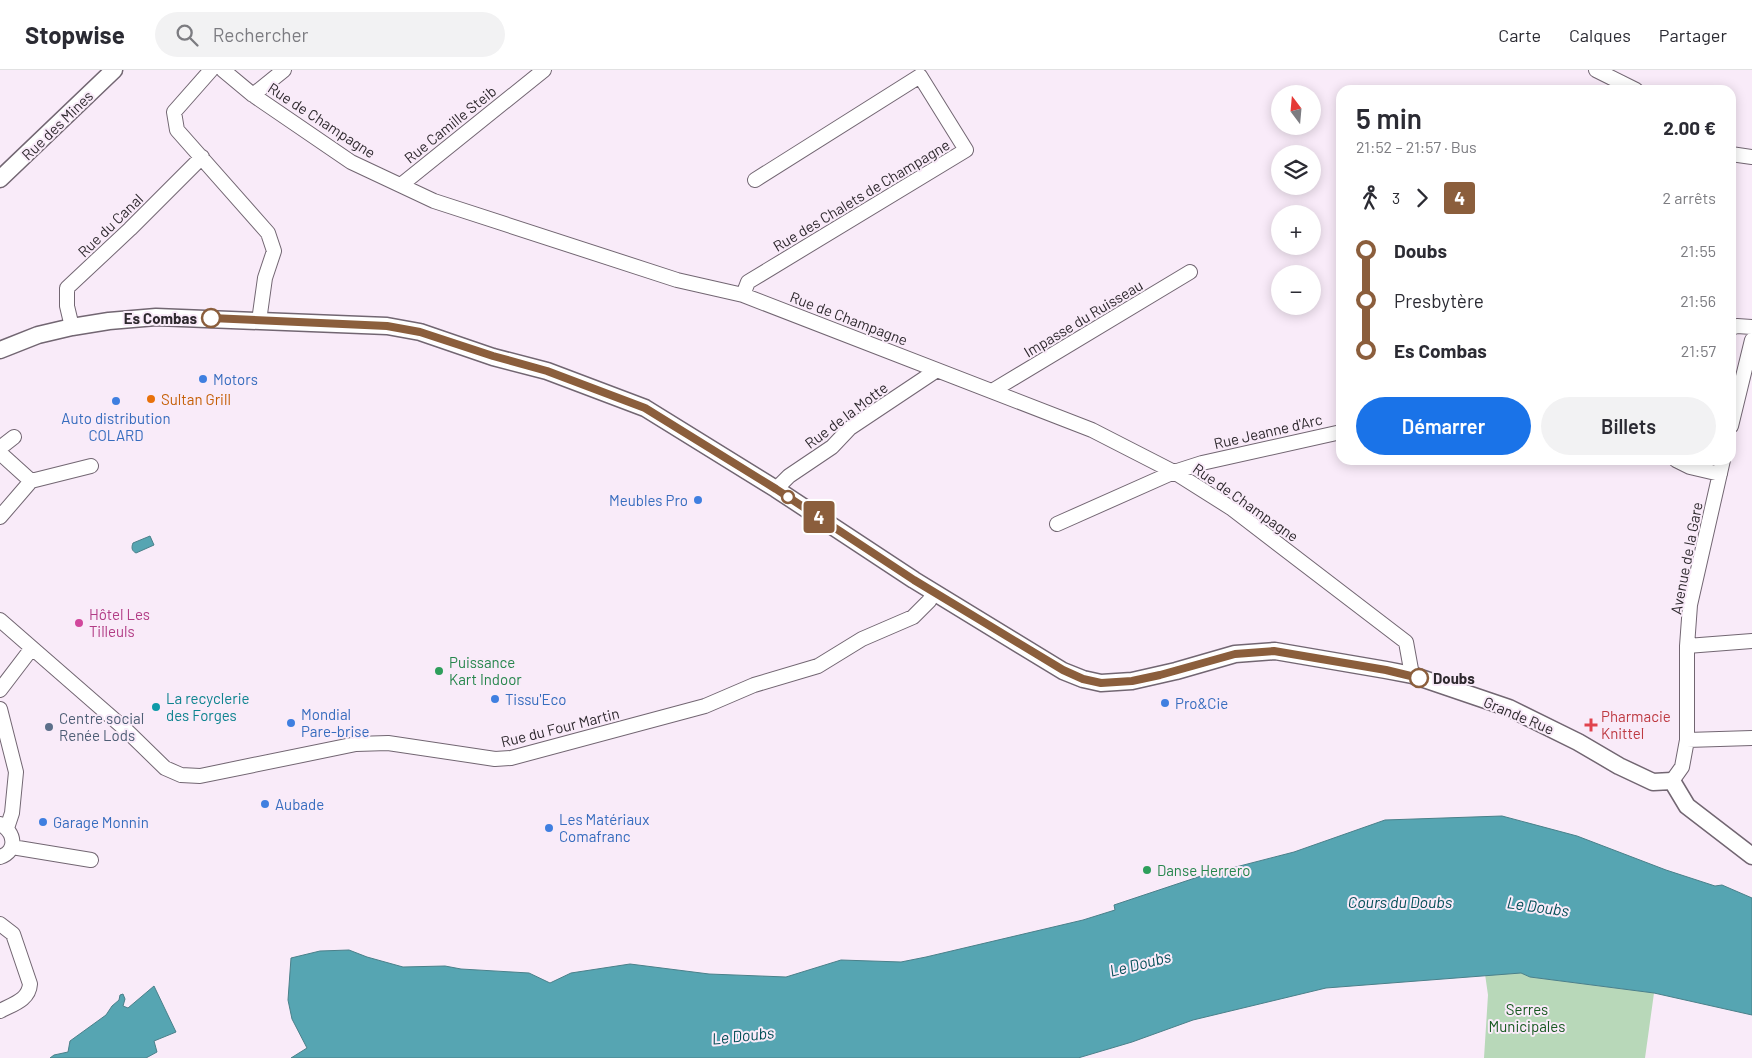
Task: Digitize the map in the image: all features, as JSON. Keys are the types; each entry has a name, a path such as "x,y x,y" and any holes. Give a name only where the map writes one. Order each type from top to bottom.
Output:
{"street":[{"name":"Rue des Mines","path":"0,179 114,70"},
{"path":"211,70 174,112 177,130 268,233 274,252 265,278 259,321"},
{"name":"Rue de Champagne","path":"223,70 253,95 352,162 434,201 677,280 743,295 1092,430 1174,472 1231,508 1406,642 1412,675"},
{"path":"253,95 284,70"},
{"name":"Rue Camille Steib","path":"400,185 544,70"},
{"path":"1596,70 1626,85"},
{"name":"Rue des Chalets de Champagne","path":"743,295 748,282 966,150 920,76 755,180"},
{"path":"1736,155 1752,157"},
{"name":"Rue du Canal","path":"72,327 67,306 67,288 130,229 202,157"},
{"name":"Impasse du Ruisseau","path":"992,391 1190,272"},
{"name":"Grande Rue","path":"0,350 38,335 72,327 109,320 156,317 387,326 420,332 493,356 547,371 645,408 776,489 934,592 1063,670 1083,679 1101,683 1132,681 1235,654 1274,651 1412,675 1509,708 1653,782 1672,781"},
{"path":"1736,326 1752,327"},
{"path":"1736,406 1752,340"},
{"name":"Rue de la Motte","path":"776,489 789,476 832,447 850,428 938,370"},
{"name":"Rue Jeanne d'Arc","path":"1058,524 1174,472 1202,463 1336,433"},
{"path":"0,448 14,437"},
{"path":"0,453 31,481"},
{"path":"1686,465 1720,474"},
{"name":"Avenue de la Gare","path":"1672,781 1682,767 1687,740 1687,646 1690,605 1722,465"},
{"path":"0,517 31,481 91,466"},
{"name":"Rue du Four Martin","path":"32,648 125,729 165,768 182,775 200,776 356,744 388,743 495,759 512,758 705,706 754,684 818,666 862,639 913,618 929,601 934,592"},
{"path":"0,620 32,648 0,690"},
{"path":"1687,646 1749,641"},
{"path":"0,709 16,772 12,813 3,826 12,836 12,847 5,855 0,857"},
{"path":"1687,740 1752,738"},
{"path":"1672,781 1687,806 1752,856"},
{"path":"12,847 91,860"},
{"path":"0,924 13,934 30,984 30,991 26,997 0,1011"}],"green space":[{"name":"Serres Municipales","path":"1521,973 1530,977 1654,993 1645,1058 1484,1058 1488,995 1485,974"}],"water":[{"path":"150,536 154,545 136,553 132,548 133,543"},
{"name":"Cours du Doubs","path":"1502,816 1577,836 1666,870 1715,886 1722,885 1752,898 1752,1015 1654,993 1530,977 1521,973 1326,988 1193,1020 1132,1042 1078,1058 291,1058 307,1048 292,1019 288,1000 291,958 320,951 349,950 403,967 445,966 461,969 529,973 550,983 571,973 630,964 709,974 786,977 841,960 901,962 1083,920 1115,910 1114,905 1201,876 1294,852 1385,820"},
{"path":"154,986 176,1032 154,1041 157,1052 146,1058 50,1058 54,1055 68,1052 70,1041 106,1015 119,1000 120,995 123,994 125,999 123,1006 128,1008"}],"bus line":[{"name":"4","path":"211,318 387,326 420,332 493,356 547,371 645,408 850,536 914,580 1063,670 1083,679 1101,683 1132,681 1235,654 1274,651 1386,670 1419,678"}],"place":[{"name":"Es Combas","path":"211,318"},
{"name":"Motors","path":"203,379"},
{"name":"Sultan Grill","path":"151,399"},
{"name":"Auto distribution COLARD","path":"116,401"},
{"name":"Meubles Pro","path":"698,500"},
{"name":"Hôtel Les Tilleuls","path":"79,623"},
{"name":"Puissance Kart Indoor","path":"439,671"},
{"name":"Doubs","path":"1419,678"},
{"name":"Tissu'Eco","path":"495,699"},
{"name":"Pro&Cie","path":"1165,703"},
{"name":"La recyclerie des Forges","path":"156,707"},
{"name":"Mondial Pare-brise","path":"291,723"},
{"name":"Pharmacie Knittel","path":"1591,725"},
{"name":"Centre social Renée Lods","path":"49,727"},
{"name":"Aubade","path":"265,804"},
{"name":"Garage Monnin","path":"43,822"},
{"name":"Les Matériaux Comafranc","path":"549,828"},
{"name":"Danse Herrero","path":"1147,870"}],"water label":[{"name":"Le Doubs","path":"1538,906"},
{"name":"Le Doubs","path":"1140,963"},
{"name":"Le Doubs","path":"743,1035"}]}
